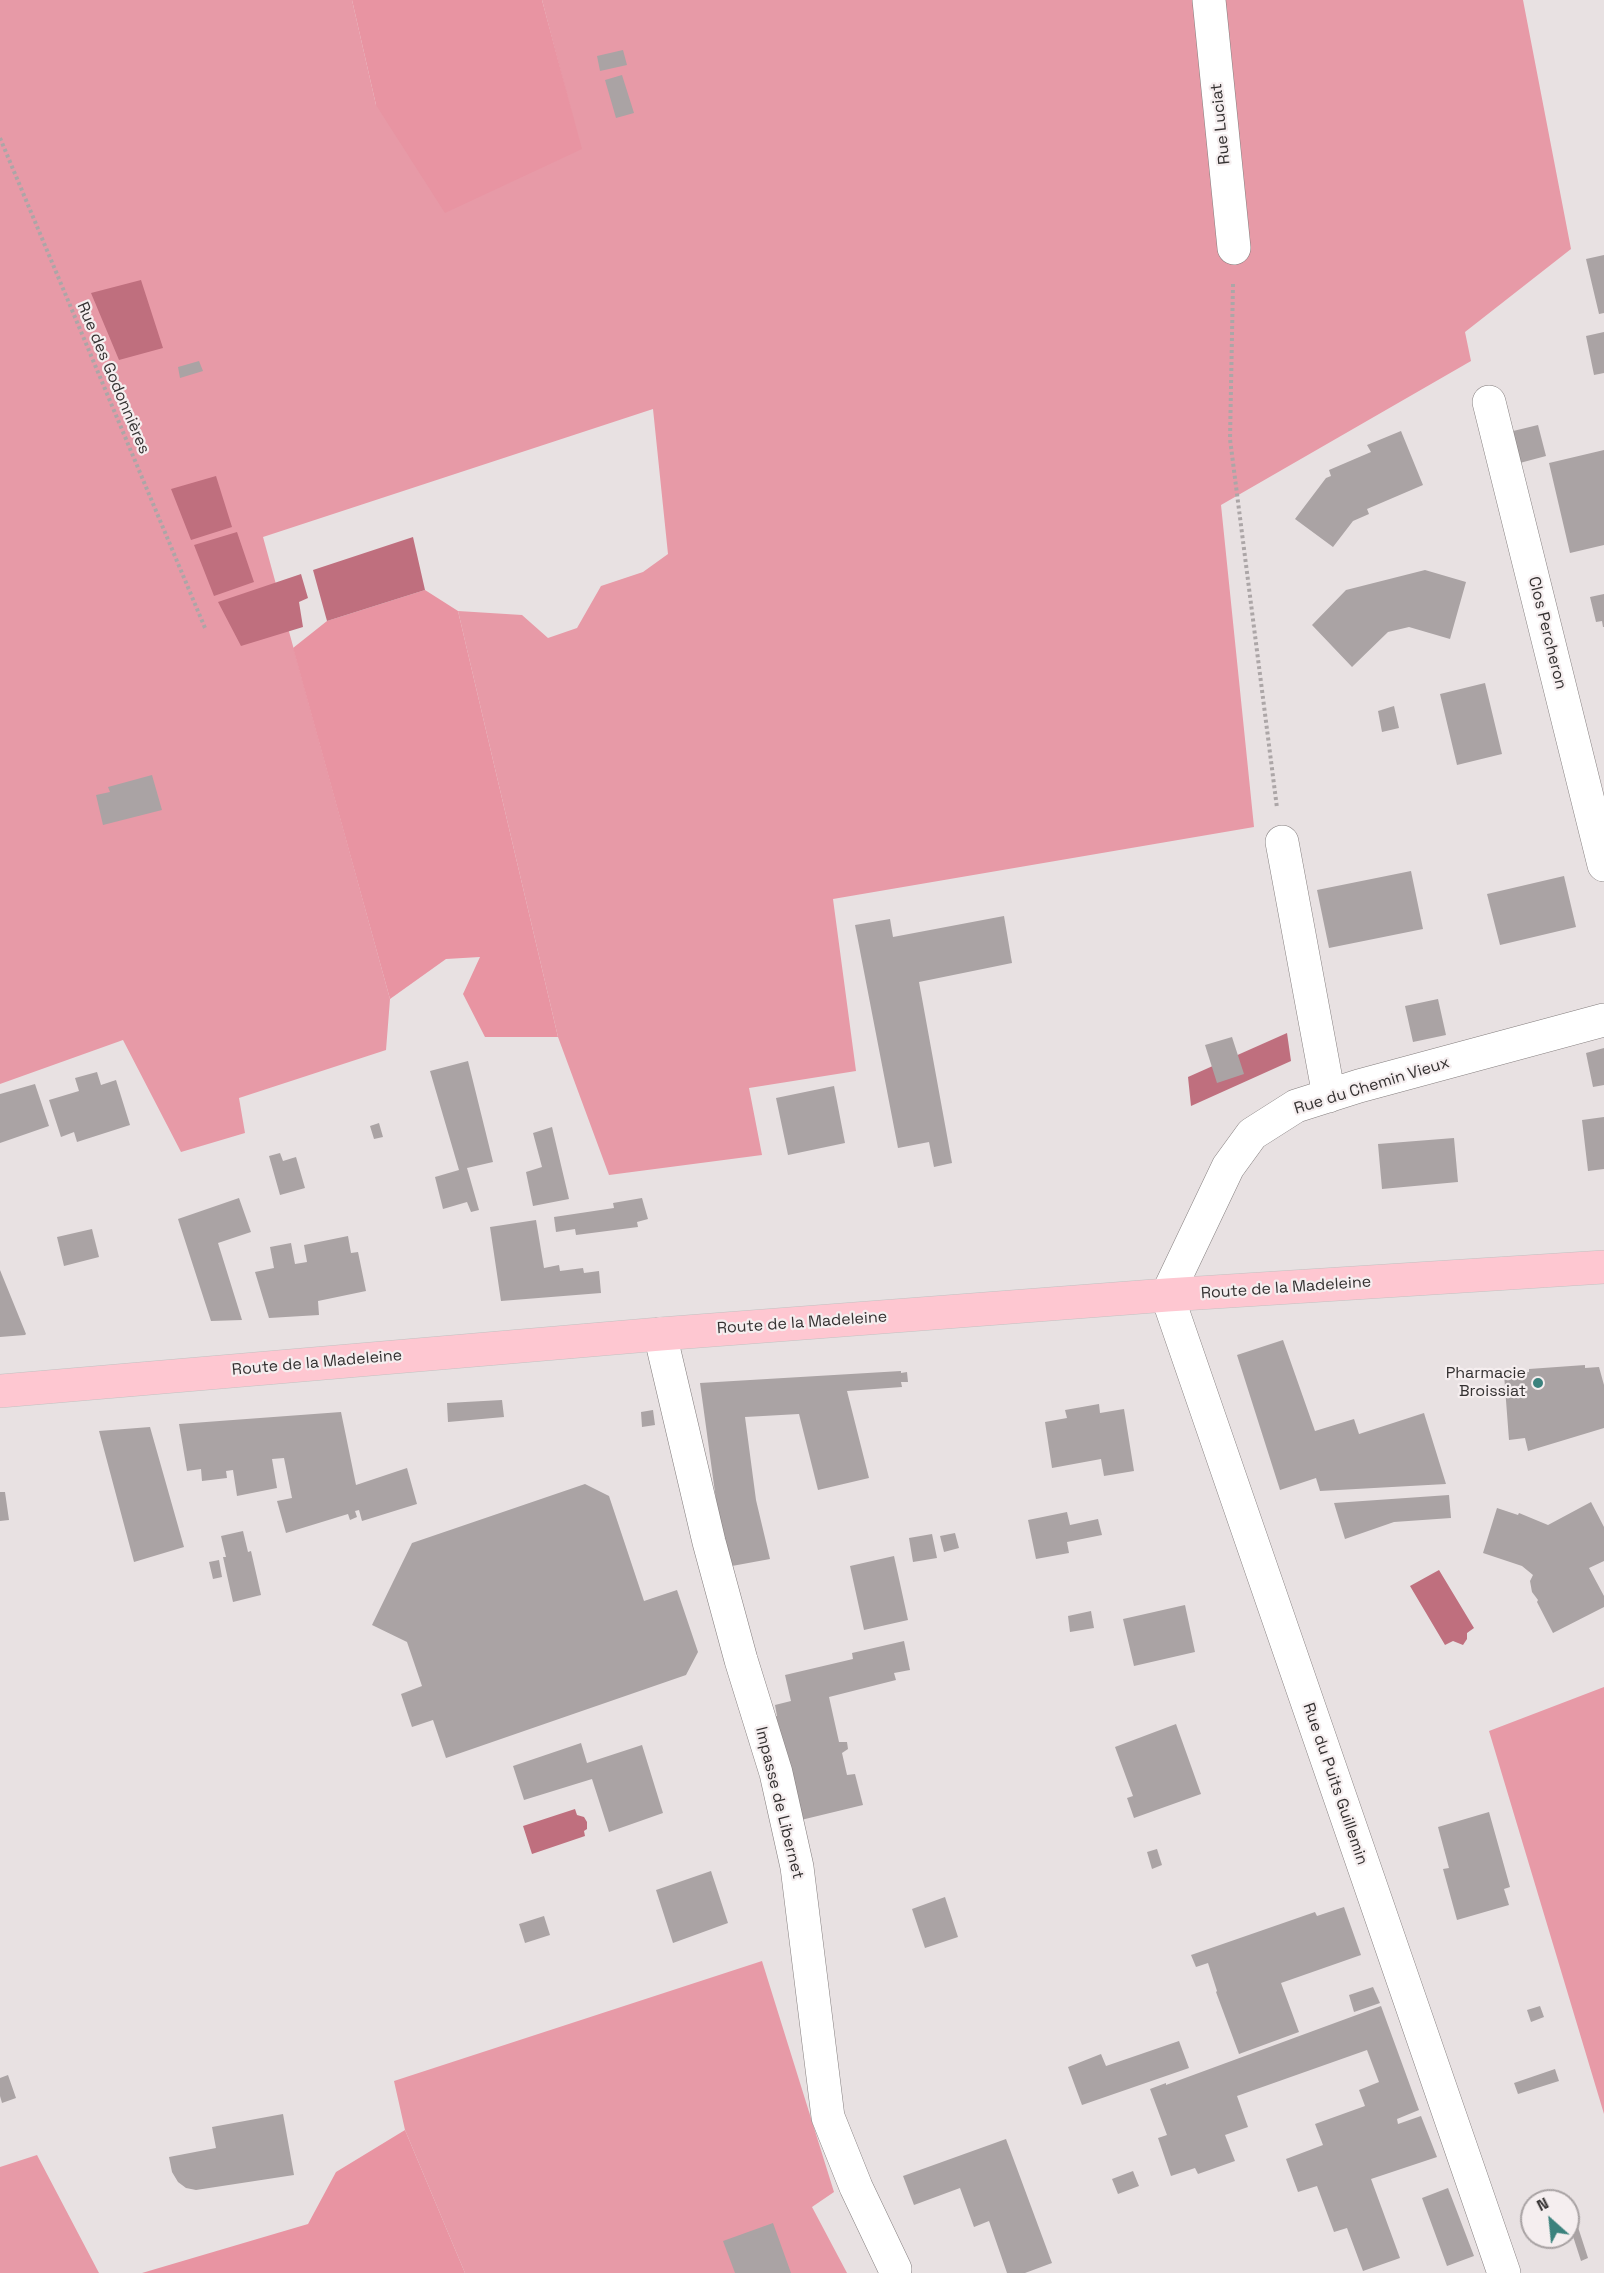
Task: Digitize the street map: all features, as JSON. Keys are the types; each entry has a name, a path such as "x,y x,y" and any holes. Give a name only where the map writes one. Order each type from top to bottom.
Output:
{"main road":[{"name":"Route de la Madeleine","path":"0,1391 660,1334 1167,1295 1604,1267"}],"street":[{"name":"Rue Luciat","path":"1209,0 1234,248"},
{"name":"Clos Percheron","path":"1489,402 1604,865"},
{"path":"1282,842 1329,1096"},
{"name":"Rue du Chemin Vieux","path":"1167,1295 1228,1167 1252,1134 1296,1106 1604,1020"},
{"name":"Rue du Puits Guillemin","path":"1167,1295 1504,2273"},
{"name":"Impasse de Libernet","path":"660,1334 709,1542 741,1660 776,1773 797,1867 828,2117 856,2187 895,2270"}],"path":[{"name":"Rue des Godonnières","path":"0,138 205,628"},
{"path":"1234,248 1230,439 1282,842"}],"shaded area":[{"path":"0,0 352,0 376,105 581,149 542,0 1523,0 1571,249 1465,332 1471,361 1221,505 1254,827 833,899 856,1071 749,1088 762,1155 609,1175 558,1037 458,611 522,615 548,638 577,628 601,586 643,572 668,554 653,409 263,537 390,999 386,1050 239,1098 245,1133 181,1152 123,1040 0,1084"},
{"path":"352,0 542,0 582,149 445,213 376,105"},
{"path":"141,280 163,348 119,360 91,293"},
{"path":"216,476 232,527 191,540 171,489"},
{"path":"237,532 254,582 214,596 194,545"},
{"path":"413,537 425,590 327,621 313,570"},
{"path":"301,574 308,598 299,602 303,627 241,646 218,602"},
{"path":"425,590 458,611 558,1037 485,1037 463,994 480,957 446,959 390,999 293,648 327,621"},
{"path":"1287,1033 1291,1061 1191,1106 1188,1077"},
{"path":"1439,1570 1474,1628 1467,1633 1467,1639 1463,1645 1453,1641 1445,1645 1410,1586"},
{"path":"1604,1687 1604,2114 1489,1731"},
{"path":"575,1809 577,1815 584,1817 587,1822 585,1836 532,1854 523,1826"},
{"path":"762,1961 834,2192 812,2207 847,2273 465,2273 405,2130 394,2081"},
{"path":"405,2130 465,2273 142,2273 308,2224 336,2172"},
{"path":"37,2155 99,2273 0,2273 0,2167"}],"building":[{"path":"623,50 627,65 600,71 597,56"},
{"path":"622,75 634,113 616,118 605,80"},
{"path":"1604,255 1604,313 1599,314 1586,259"},
{"path":"1604,332 1604,373 1594,375 1586,336"},
{"path":"199,361 203,371 180,378 178,367"},
{"path":"1538,425 1546,456 1516,464 1509,432"},
{"path":"1401,431 1423,485 1367,509 1369,514 1353,521 1333,547 1295,519 1326,478 1331,476 1329,470 1371,452 1367,445"},
{"path":"1604,450 1604,545 1570,553 1549,463"},
{"path":"1425,570 1466,582 1450,639 1409,627 1388,632 1352,667 1312,625 1346,590"},
{"path":"1604,594 1603,627 1602,621 1596,622 1590,597"},
{"path":"1485,683 1502,754 1457,765 1440,694"},
{"path":"1394,706 1399,728 1382,732 1378,711"},
{"path":"152,775 162,810 103,825 96,795 110,792 108,787"},
{"path":"1411,871 1423,929 1329,948 1317,890"},
{"path":"1564,876 1576,927 1500,945 1487,894"},
{"path":"1004,916 1012,963 919,982 952,1163 934,1167 929,1142 898,1148 855,925 890,919 893,937"},
{"path":"1438,999 1446,1035 1413,1042 1405,1006"},
{"path":"1232,1037 1244,1074 1217,1083 1205,1045"},
{"path":"1604,1048 1604,1085 1593,1087 1586,1053"},
{"path":"468,1061 493,1162 467,1168 479,1210 471,1212 467,1202 443,1209 435,1177 459,1170 430,1071"},
{"path":"97,1072 101,1085 116,1080 130,1125 77,1142 74,1132 61,1137 49,1100 79,1091 75,1078"},
{"path":"35,1084 49,1126 0,1143 0,1094"},
{"path":"834,1086 845,1143 788,1155 776,1098"},
{"path":"1604,1117 1604,1169 1588,1171 1582,1120"},
{"path":"379,1123 383,1137 374,1139 370,1126"},
{"path":"552,1127 569,1199 533,1206 526,1172 542,1167 533,1133"},
{"path":"1454,1138 1458,1182 1382,1189 1378,1144"},
{"path":"280,1153 283,1161 296,1157 305,1188 280,1195 269,1156"},
{"path":"239,1198 251,1232 218,1243 242,1320 211,1321 178,1219"},
{"path":"642,1198 648,1219 637,1222 638,1227 576,1235 575,1229 556,1232 554,1217 614,1208 613,1203"},
{"path":"536,1220 544,1268 559,1265 560,1271 583,1268 584,1273 599,1271 601,1293 501,1301 490,1227"},
{"path":"92,1229 99,1257 64,1266 57,1237"},
{"path":"348,1236 351,1253 358,1252 366,1291 318,1301 319,1315 269,1318 255,1272 274,1268 270,1247 291,1243 295,1264 307,1262 304,1245"},
{"path":"0,1270 26,1334 25,1335 0,1337"},
{"path":"1283,1340 1315,1431 1354,1419 1359,1434 1424,1413 1446,1484 1320,1491 1316,1478 1280,1490 1237,1355"},
{"path":"1585,1365 1585,1368 1599,1367 1604,1385 1604,1428 1528,1451 1525,1438 1509,1440 1504,1374 1529,1372 1529,1369"},
{"path":"901,1371 901,1373 907,1372 908,1382 901,1382 902,1387 847,1391 869,1478 818,1490 799,1414 745,1417 756,1500 770,1559 732,1566 717,1507 700,1383"},
{"path":"502,1400 504,1417 448,1422 447,1403"},
{"path":"1099,1404 1100,1413 1124,1409 1134,1471 1104,1476 1101,1459 1052,1468 1045,1422 1067,1418 1065,1410"},
{"path":"653,1410 655,1425 642,1427 641,1412"},
{"path":"341,1412 356,1485 407,1468 417,1504 362,1521 359,1510 355,1511 357,1517 350,1520 348,1514 286,1533 277,1501 292,1498 284,1458 272,1459 277,1488 237,1496 233,1470 226,1471 227,1478 202,1481 201,1469 187,1471 179,1424"},
{"path":"150,1427 184,1547 134,1562 99,1431"},
{"path":"585,1484 609,1496 644,1601 677,1590 698,1652 686,1675 446,1758 433,1720 412,1727 401,1694 422,1686 407,1642 372,1625 412,1543"},
{"path":"0,1492 5,1492 9,1520 0,1521"},
{"path":"1449,1495 1451,1518 1394,1522 1345,1539 1334,1503"},
{"path":"1591,1502 1604,1527 1604,1561 1589,1568 1604,1596 1604,1607 1553,1633 1532,1592 1530,1581 1533,1575 1522,1566 1483,1553 1497,1508 1518,1515 1519,1513 1548,1525"},
{"path":"1067,1512 1070,1525 1098,1519 1102,1535 1067,1542 1069,1553 1036,1559 1028,1520"},
{"path":"243,1531 248,1552 251,1551 261,1595 233,1602 221,1536"},
{"path":"955,1533 959,1548 944,1552 940,1536"},
{"path":"932,1534 937,1558 913,1562 909,1538"},
{"path":"894,1556 908,1620 864,1630 850,1566"},
{"path":"219,1560 222,1577 213,1579 209,1562"},
{"path":"1185,1605 1195,1652 1134,1666 1123,1619"},
{"path":"1091,1611 1094,1628 1070,1632 1068,1616"},
{"path":"904,1641 910,1670 894,1673 896,1680 829,1697 839,1742 847,1742 848,1749 842,1753 847,1775 855,1774 863,1805 801,1820 774,1717 777,1716 775,1705 791,1701 785,1675 853,1659 852,1653"},
{"path":"1176,1724 1201,1794 1134,1818 1127,1798 1133,1796 1115,1747"},
{"path":"581,1743 587,1763 642,1745 663,1813 609,1832 592,1779 524,1800 513,1766"},
{"path":"1489,1812 1510,1887 1504,1889 1509,1905 1457,1920 1443,1869 1449,1868 1438,1827"},
{"path":"1157,1849 1162,1865 1152,1869 1147,1852"},
{"path":"711,1871 728,1923 673,1943 656,1890"},
{"path":"945,1897 958,1937 925,1948 912,1909"},
{"path":"1344,1907 1361,1955 1281,1983 1299,2032 1239,2054 1208,1963 1196,1967 1191,1955 1315,1912 1317,1916"},
{"path":"544,1916 550,1935 525,1943 519,1924"},
{"path":"1373,1987 1380,2003 1354,2012 1349,1995"},
{"path":"1381,2006 1419,2110 1397,2119 1398,2124 1421,2116 1437,2157 1371,2179 1400,2258 1363,2271 1347,2228 1334,2232 1317,2186 1298,2192 1286,2159 1323,2145 1315,2124 1365,2106 1359,2090 1379,2082 1367,2050 1237,2096 1248,2127 1225,2135 1235,2161 1198,2174 1195,2168 1171,2176 1158,2138 1167,2135 1150,2089"},
{"path":"1540,2006 1544,2017 1531,2022 1527,2010"},
{"path":"1179,2041 1189,2068 1082,2105 1068,2067 1101,2054 1106,2066"},
{"path":"1555,2069 1559,2081 1518,2094 1514,2083"},
{"path":"8,2075 16,2098 2,2103 0,2078"},
{"path":"283,2114 294,2175 196,2190 186,2188 178,2182 172,2172 169,2157 216,2148 212,2127"},
{"path":"1006,2139 1052,2263 1025,2273 1007,2273 989,2221 974,2227 960,2188 914,2205 903,2176"},
{"path":"1133,2171 1139,2186 1118,2194 1112,2179"},
{"path":"1448,2188 1474,2256 1447,2266 1422,2198"},
{"path":"773,2223 791,2273 735,2273 723,2241"},
{"path":"1580,2233 1588,2258 1581,2261 1577,2249 1580,2249"}],"place":[{"name":"Pharmacie Broissiat","path":"1538,1383"}]}
